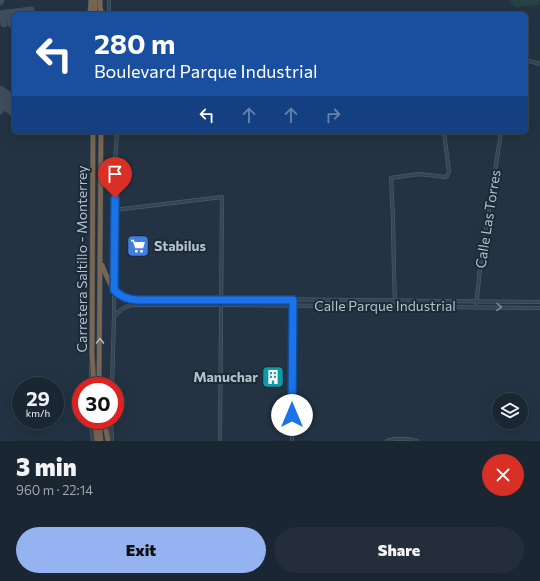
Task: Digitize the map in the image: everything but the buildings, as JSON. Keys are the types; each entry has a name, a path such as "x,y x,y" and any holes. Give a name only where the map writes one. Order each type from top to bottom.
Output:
{"highway":[{"path":"90,12 91,0"},
{"path":"95,0 95,12"},
{"path":"101,0 100,7 101,12"},
{"name":"Carretera Saltillo - Monterrey","path":"93,134 92,355 93,377"},
{"name":"Carretera Saltillo - Monterrey","path":"100,377 101,134"},
{"path":"101,261 114,290"},
{"path":"108,279 114,279"},
{"path":"96,429 97,441"},
{"path":"100,429 101,441"},
{"path":"106,429 108,441"}],"street":[{"path":"109,0 109,12"},
{"path":"528,61 540,64"},
{"path":"112,377 117,134"},
{"path":"395,306 391,178 422,174 447,176 449,172 444,134"},
{"name":"Calle Las Torres","path":"476,307 480,269 501,134"},
{"path":"115,210 222,197 220,441"},
{"name":"Calle Parque Industrial","path":"114,290 126,299 137,300 248,299 540,302"},
{"path":"137,300 137,305"},
{"path":"156,305 157,300"},
{"path":"176,300 176,306"},
{"path":"292,441 293,300"},
{"path":"533,302 533,308"},
{"name":"Calle Parque Industrial","path":"114,316 120,310 128,306 137,305 540,308"},
{"path":"90,377 92,355"},
{"path":"91,429 93,441"},
{"path":"111,429 112,441"},
{"path":"387,441 396,439 418,441"}],"green space":[{"path":"510,0 539,0 539,5 515,7"}],"taxiway":[{"path":"16,12 31,10"},
{"path":"0,14 12,12"},
{"path":"7,13 10,16 11,24"},
{"path":"0,14 3,17 4,24"},
{"path":"0,111 8,102"}],"runway":[{"path":"0,95 12,105"}],"place":[{"name":"Stabilus","path":"138,246"},
{"name":"Manuchar","path":"273,377"}],"route":[{"path":"115,198 114,290 119,295 126,299 137,300 293,300 292,415"}]}
